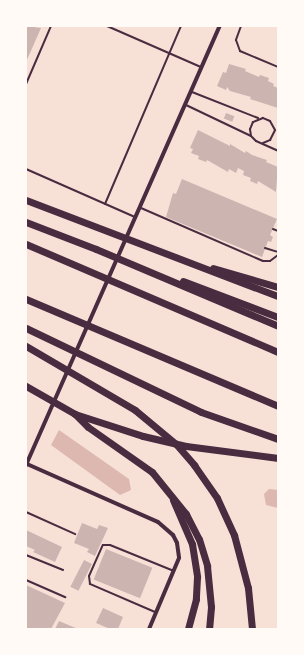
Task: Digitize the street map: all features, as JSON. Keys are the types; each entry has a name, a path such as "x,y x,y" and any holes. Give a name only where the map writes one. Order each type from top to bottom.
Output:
{"highway":[{"path":"26,200 104,232 199,265 278,296"},
{"path":"26,222 96,249 278,326"},
{"path":"26,244 278,352"},
{"path":"199,265 278,287"},
{"path":"136,266 278,317"},
{"path":"26,299 106,335 278,406"},
{"path":"26,328 201,412 248,430 278,439"},
{"path":"26,346 135,410 172,440 188,458 210,487 234,535 248,588 252,629"},
{"path":"26,386 73,413 143,436 186,446 278,458"},
{"path":"73,413 88,427 140,463 169,490 186,514 203,552 211,593 209,629"},
{"path":"169,490 190,539 196,565 196,599 188,629"}],"street":[{"path":"149,629 179,558 177,543 168,529 158,522 26,464 220,26"}],"lane":[{"path":"26,84 51,26"},
{"path":"107,26 202,67"},
{"path":"105,204 181,26"},
{"path":"241,26 236,40 240,51 278,67"},
{"path":"191,92 259,118 266,119 278,125"},
{"path":"185,105 251,136 256,141 278,151"},
{"path":"251,136 251,125 259,118"},
{"path":"263,143 270,140 274,134 272,123"},
{"path":"26,169 135,217"},
{"path":"140,208 263,261 270,261 278,255"},
{"path":"273,229 278,231"},
{"path":"265,248 278,252"},
{"path":"26,512 75,534"},
{"path":"156,613 90,584 89,576 103,545 110,544 174,571"},
{"path":"26,555 62,570"},
{"path":"26,580 65,597"}],"shaded area":[{"path":"59,430 129,479 131,490 120,495 51,445"},
{"path":"269,489 278,490 278,508 266,505 264,494"}],"building":[{"path":"26,26 41,28 26,62"},
{"path":"229,64 246,69 245,71 259,77 260,75 269,78 268,81 274,84 273,86 278,88 278,108 250,99 251,97 230,91 227,87 226,90 217,86 223,72 226,73"},
{"path":"226,113 234,116 232,122 224,119"},
{"path":"198,130 230,146 230,144 245,153 246,151 252,155 267,160 266,162 278,167 276,192 258,181 257,184 250,181 251,178 243,175 244,171 238,168 236,173 229,169 228,172 207,160 206,162 198,159 199,156 191,153 193,149 190,148"},
{"path":"182,179 277,219 270,235 273,237 271,242 268,241 262,257 166,217 173,193 176,194"},
{"path":"82,523 97,529 99,525 108,528 95,556 87,552 89,549 74,543"},
{"path":"26,530 62,547 55,562 33,552 35,550 26,546"},
{"path":"106,549 152,568 140,598 94,580"},
{"path":"84,560 92,564 78,591 70,587"},
{"path":"26,585 65,603 51,629 26,629"},
{"path":"103,608 123,617 118,629 110,629 96,623"},
{"path":"59,621 78,629 55,629"}]}
